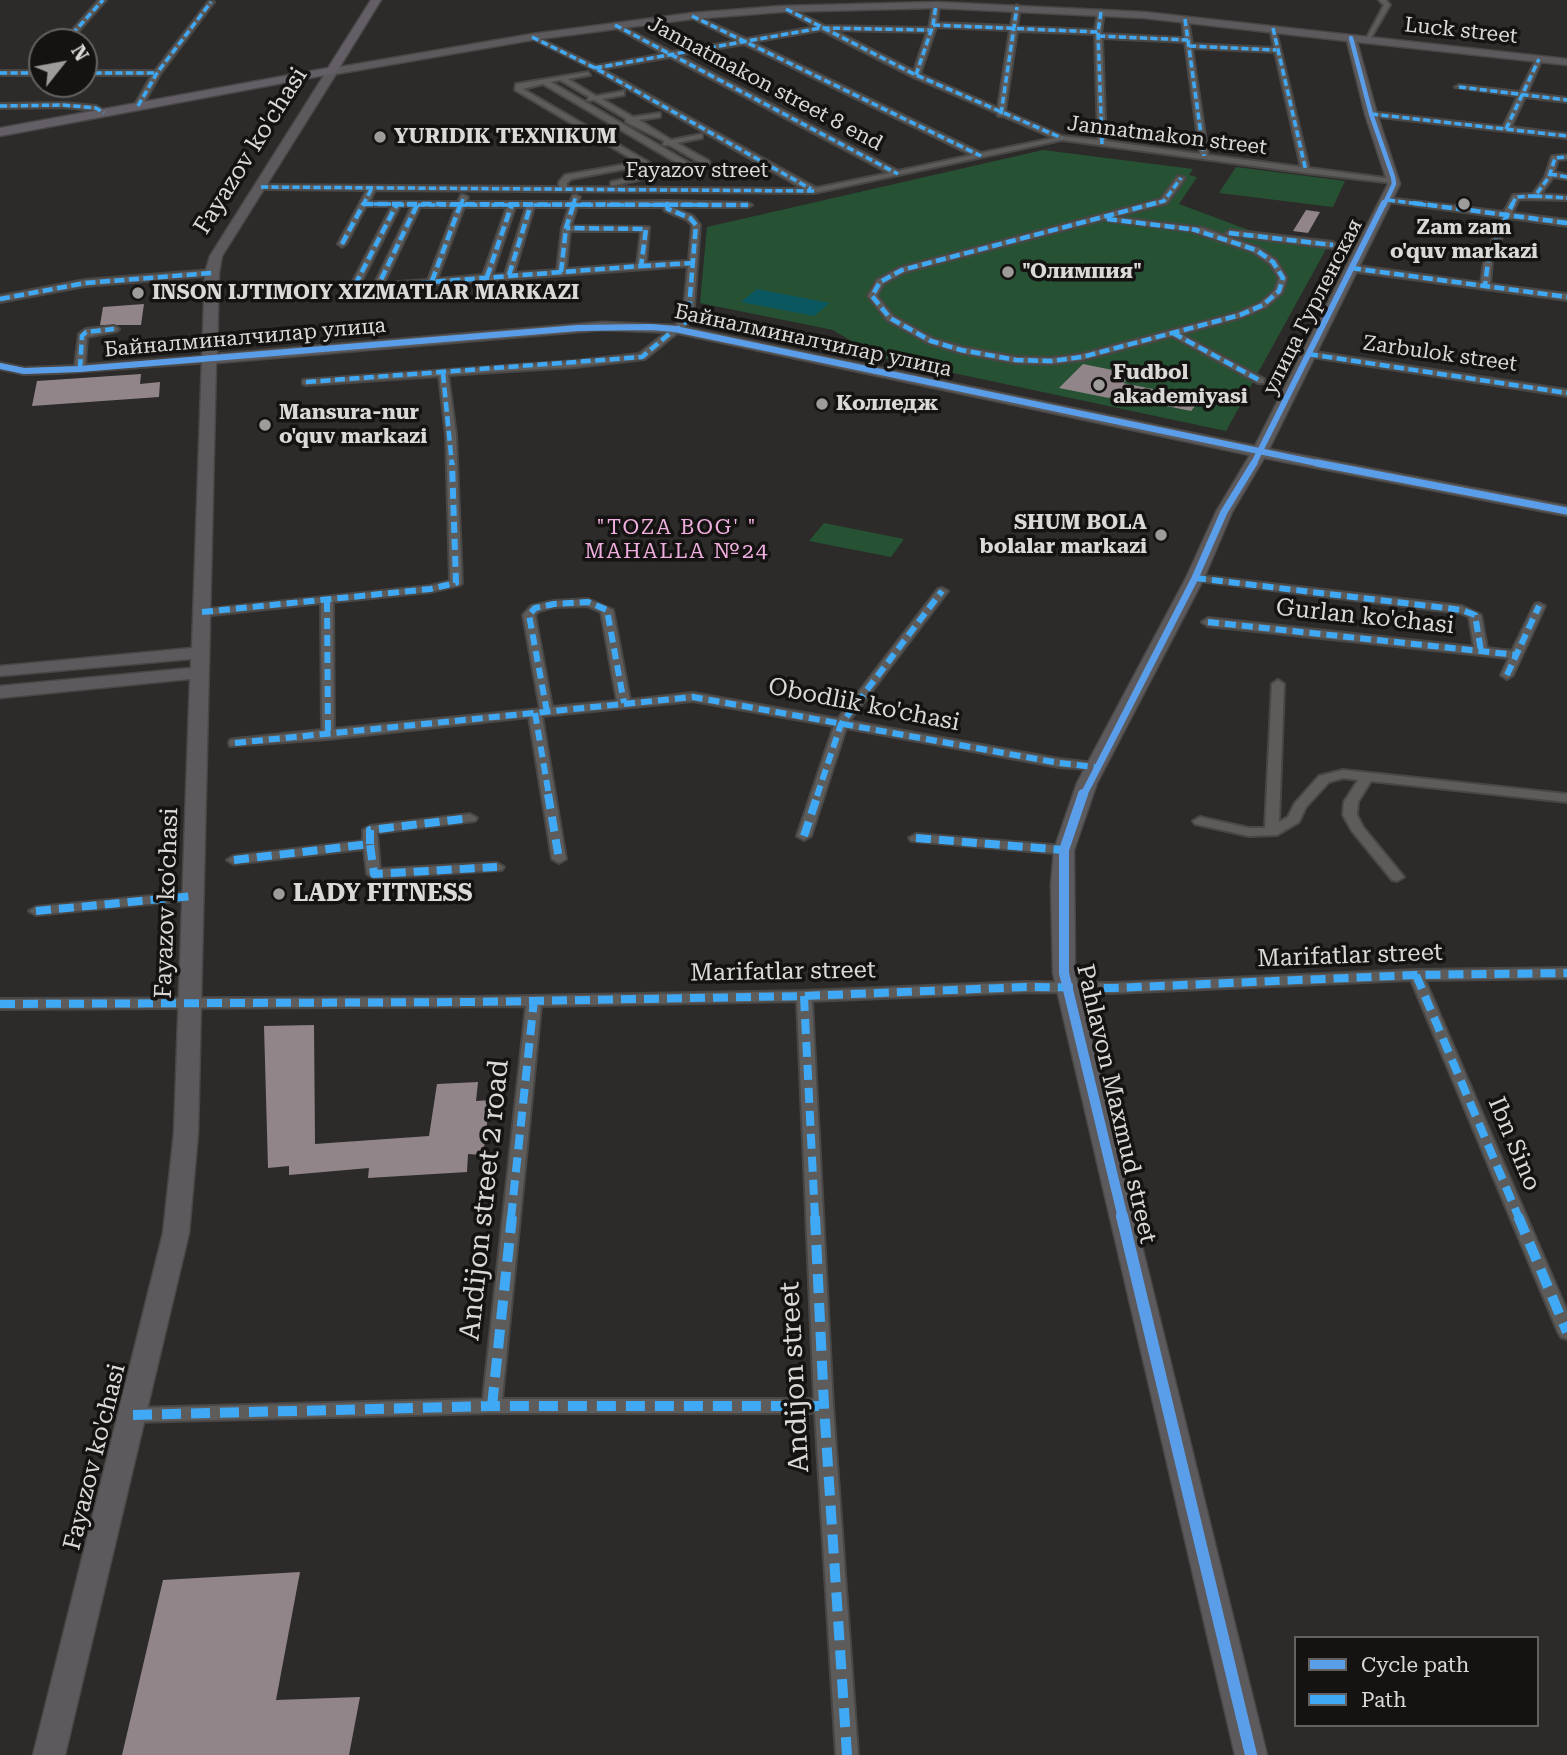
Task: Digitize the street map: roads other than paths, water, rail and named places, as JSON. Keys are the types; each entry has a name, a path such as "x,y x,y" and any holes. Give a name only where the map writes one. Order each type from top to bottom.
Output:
{"main road":[{"path":"0,132 261,84 336,64 376,0"},
{"path":"261,84 290,82 320,92"}],"street":[{"path":"78,28 103,0"},
{"path":"1367,40 1387,5 1382,0"},
{"path":"138,106 157,73 211,2"},
{"path":"916,75 936,5"},
{"name":"Luck street","path":"336,64 615,25 782,6 936,5 1017,7 1185,19 1567,62"},
{"path":"782,6 916,75 1001,114 1062,138"},
{"path":"1001,114 1017,7"},
{"path":"1101,12 1098,34 1102,144"},
{"path":"692,16 981,156"},
{"path":"1185,19 1204,156"},
{"name":"Jannatmakon street 8 end","path":"615,25 898,174"},
{"path":"595,68 821,28 1015,29 1276,50"},
{"path":"1273,28 1306,171"},
{"path":"532,37 595,68 814,191"},
{"path":"1351,38 1371,114 1394,179"},
{"path":"1507,129 1539,59"},
{"name":"Fayazov ko'chasi","path":"49,1755 176,1233 186,1133 212,273 216,256 336,64"},
{"path":"0,73 28,72"},
{"path":"98,73 157,73"},
{"path":"588,74 517,88 661,173"},
{"path":"561,78 706,163 583,190 573,204 566,228 561,272"},
{"path":"544,81 690,167"},
{"path":"1459,87 1567,100"},
{"path":"568,103 621,93"},
{"path":"547,106 557,104"},
{"path":"0,106 63,105 96,108 104,113"},
{"path":"1371,114 1507,129 1552,142 1563,157 1555,158 1550,174 1535,196"},
{"path":"583,128 657,115"},
{"path":"623,151 699,136"},
{"path":"1552,142 1567,136"},
{"name":"Jannatmakon street","path":"814,191 1062,138 1306,171 1394,179"},
{"path":"563,190 563,182 568,177 627,166"},
{"path":"1550,174 1567,177"},
{"path":"1181,178 1164,201 902,270 880,282 873,296 890,318 931,341 961,350 1016,360 1051,361 1082,357 1240,315 1263,305 1279,291 1283,278 1273,262 1256,250 1192,229"},
{"name":"улица Гурленская","path":"1259,452 1388,200 1394,179"},
{"name":"Fayazov street","path":"261,187 814,191"},
{"path":"342,244 372,188"},
{"path":"432,281 466,189"},
{"path":"306,382 642,357 688,320 696,225 690,218 667,209 667,190"},
{"path":"1485,286 1488,261 1516,197 1567,198"},
{"path":"1388,200 1567,223"},
{"path":"363,204 417,205 378,286"},
{"path":"397,204 354,287 693,263"},
{"path":"487,277 512,204"},
{"path":"509,275 531,204"},
{"name":"Fayazov street","path":"417,205 748,205"},
{"path":"1099,217 1333,245"},
{"path":"566,228 646,229 642,266"},
{"path":"1351,268 1567,297"},
{"path":"0,300 85,283 212,273"},
{"name":"Байналминалчилар улица","path":"0,366 24,371 80,369 603,326 676,330 1259,452 1567,511"},
{"path":"80,369 82,336 86,331 114,329"},
{"path":"1173,333 1261,381"},
{"name":"Zarbulok street","path":"1308,354 1567,393"},
{"path":"202,612 327,601 430,589 456,583 451,435 443,373"},
{"name":"Pahlavon Maxmud street","path":"1251,1755 1127,1246 1064,973 1062,929 1064,850 1095,767 1195,578 1224,512 1259,452"},
{"path":"1195,578 1462,610 1475,615 1481,651"},
{"path":"804,836 841,724 942,591"},
{"path":"327,601 328,735"},
{"path":"559,859 529,615 535,608 588,602 607,610 624,703"},
{"path":"1507,675 1539,606"},
{"name":"Gurlan ko'chasi","path":"1208,622 1517,655"},
{"path":"0,671 200,663"},
{"path":"0,692 200,663"},
{"path":"1272,832 1278,684"},
{"name":"Obodlik ko'chasi","path":"235,743 693,697 1095,767"},
{"path":"1200,821 1249,832 1272,832 1294,819 1300,806 1324,779 1343,774 1567,798"},
{"path":"1368,776 1351,802 1350,815 1357,828 1397,877"},
{"path":"470,818 370,830 373,874 497,867"},
{"path":"916,838 1064,850"},
{"path":"234,860 370,844"},
{"path":"36,911 193,896"},
{"name":"Marifatlar street","path":"0,1004 804,996 1416,975 1567,973"},
{"name":"Ibn Sino","path":"1416,975 1567,1332"},
{"name":"Andijon street","path":"804,996 824,1406 847,1755"},
{"name":"Andijon street 2 road","path":"492,1406 534,1000"},
{"path":"132,1415 492,1406 824,1406"}],"water":[{"path":"757,289 830,303 814,316 741,302"}],"place":[{"name":"YURIDIK TEXNIKUM","path":"380,137"},
{"name":"Zam zam o'quv markazi","path":"1464,204"},
{"name":"\"Олимпия\"","path":"1008,272"},
{"name":"INSON IJTIMOIY XIZMATLAR MARKAZI","path":"138,293"},
{"name":"Fudbol akademiyasi","path":"1099,385"},
{"name":"Колледж","path":"822,404"},
{"name":"Mansura-nur o'quv markazi","path":"265,425"},
{"name":"SHUM BOLA bolalar markazi","path":"1161,535"},
{"name":"LADY FITNESS","path":"279,894"}],"district":[{"name":"\"TOZA BOG' \" MAHALLA №24","path":"677,540"}]}
